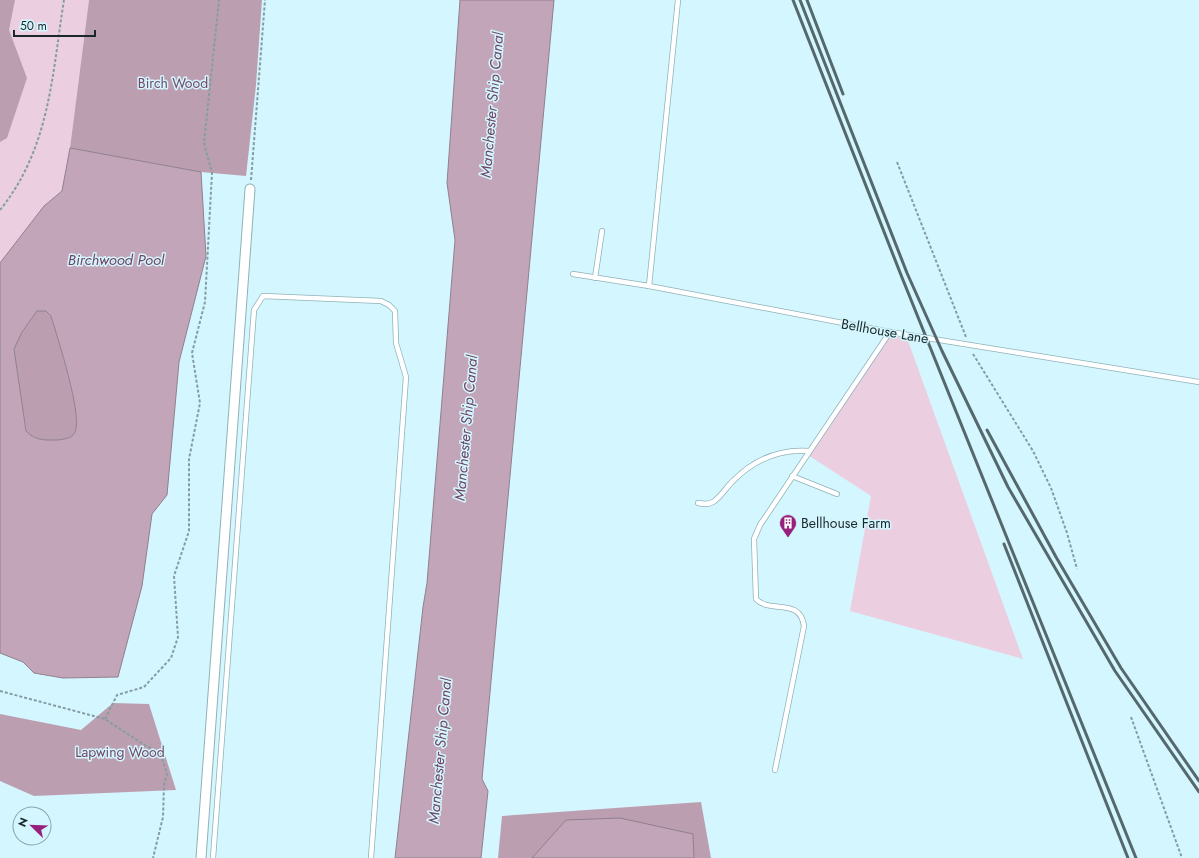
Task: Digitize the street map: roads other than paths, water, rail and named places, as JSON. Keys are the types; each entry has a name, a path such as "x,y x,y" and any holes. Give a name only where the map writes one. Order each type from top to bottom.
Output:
{"street":[{"path":"201,858 250,189"}],"lane":[{"path":"649,286 678,0"},
{"path":"595,278 602,231"},
{"name":"Bellhouse Lane","path":"573,274 649,286 890,332 1199,382"},
{"path":"213,858 254,310 263,296 381,301 389,305 395,311 396,343 406,377 371,858"},
{"path":"775,770 804,626 803,618 799,612 792,609 764,604 756,599 754,539 760,525 792,476 890,332"},
{"path":"698,503 705,505 713,503 734,480 758,461 776,453 809,451"},
{"path":"792,476 837,494"}],"water":[{"name":"Manchester Ship Canal","path":"460,0 554,0 482,779 488,791 481,858 395,858 427,583 455,240 447,183"},
{"name":"Birchwood Pool","path":"70,148 201,172 206,256 179,362 167,495 152,514 142,586 118,677 63,678 34,673 23,662 0,653 0,263 44,206 62,191","holes":["37,311 46,311 51,316 73,394 77,423 75,432 72,436 57,440 44,440 33,437 26,431 14,349 22,332"]},
{"path":"620,818 693,834 694,858 532,858 566,820"}],"railway":[{"path":"793,0 901,275 1136,858"},
{"path":"800,0 907,273 942,351 1008,487 1115,671 1199,792"},
{"path":"807,0 843,94"},
{"path":"987,430 1056,557 1121,668 1199,781"},
{"path":"1004,544 1128,858"}],"place":[{"name":"Bellhouse Farm","path":"788,538"}],"park label":[{"name":"Birch Wood","path":"173,83"},
{"name":"Lapwing Wood","path":"120,752"}]}
